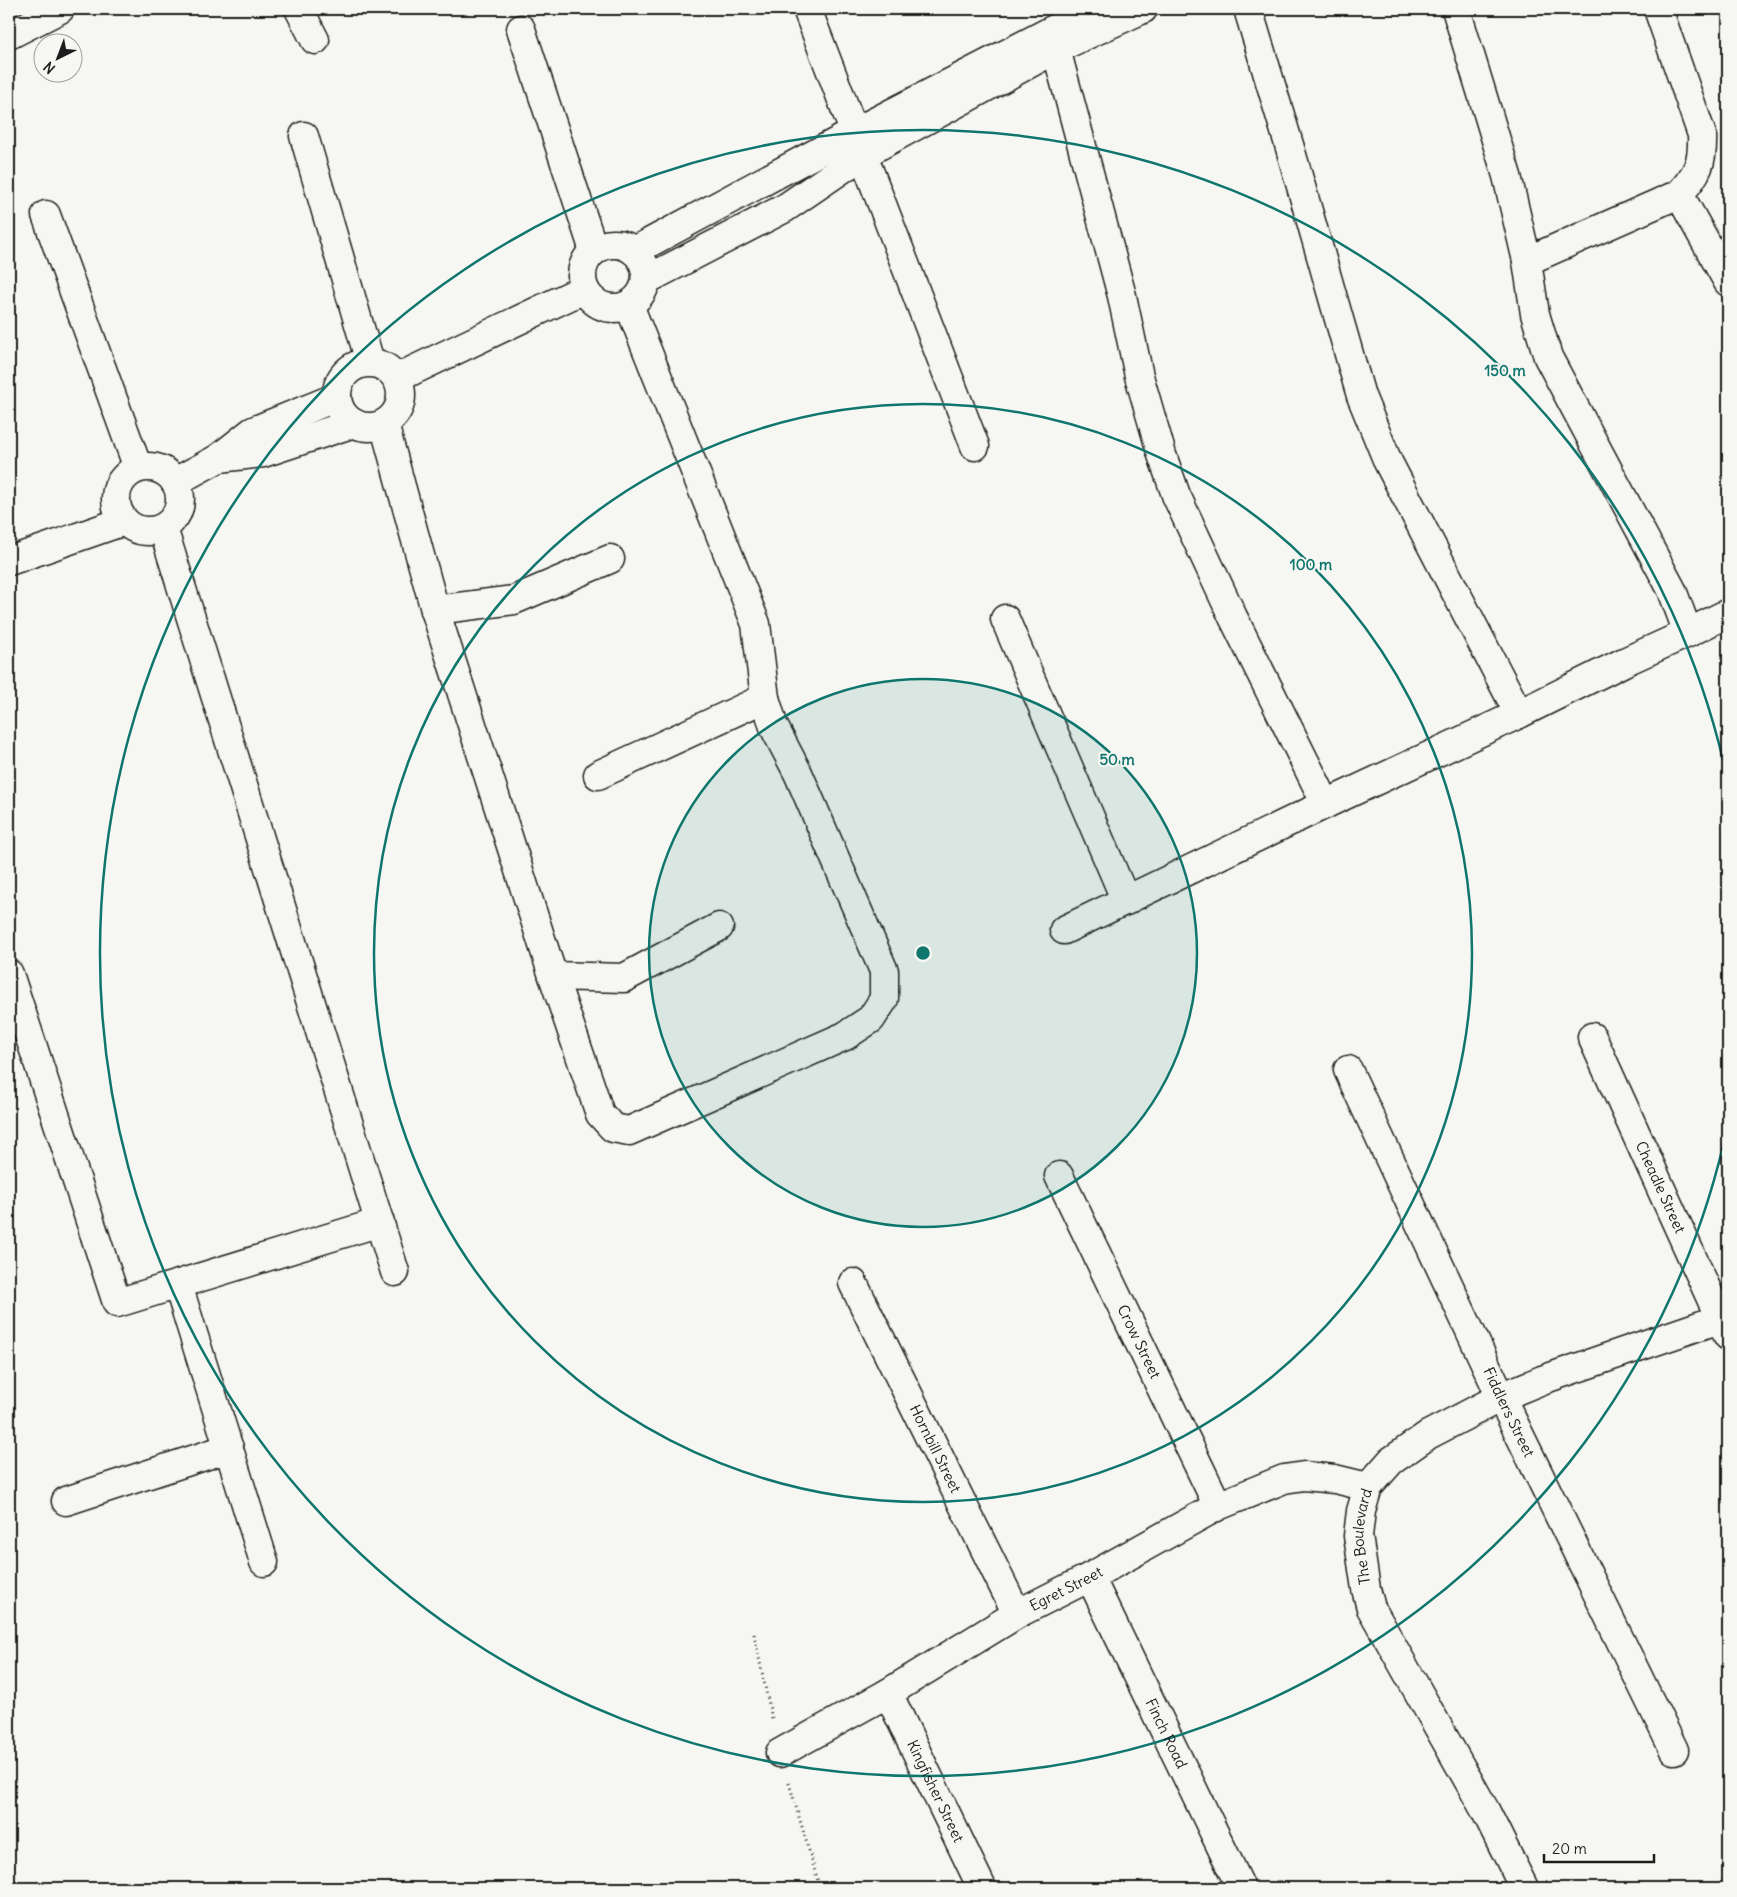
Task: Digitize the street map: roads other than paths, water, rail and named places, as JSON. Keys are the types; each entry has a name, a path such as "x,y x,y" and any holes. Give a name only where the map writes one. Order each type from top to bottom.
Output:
{"street":[{"path":"9,35 32,15 60,9"},
{"path":"299,9 315,40"},
{"path":"807,9 975,446"},
{"path":"646,280 785,208 859,143 1093,9"},
{"path":"634,251 1143,9"},
{"path":"1248,9 1361,396 1392,470 1519,714"},
{"path":"1456,9 1507,176 1527,261 1537,321 1553,369 1672,590 1688,633"},
{"path":"1527,261 1679,194 1698,170 1703,154 1702,135 1658,9"},
{"path":"521,29 594,251"},
{"path":"1056,49 1122,296 1139,376 1162,455 1176,494 1233,616 1326,804"},
{"path":"304,136 370,362"},
{"path":"1679,194 1728,282"},
{"path":"46,215 138,468"},
{"path":"614,244 634,251 646,269 644,290 637,299 619,309 608,309 598,305 589,298 581,279 582,268 586,258 594,251 603,245 614,244"},
{"path":"397,378 584,289"},
{"path":"384,424 435,610 553,976 600,1114 613,1128 630,1131 845,1036 871,1020 884,999 884,971 798,773 774,727 765,698 756,624 629,305"},
{"path":"370,362 380,364 390,370 397,378 401,387 402,398 399,408 393,417 384,424 369,427 354,423 345,417 339,408 337,397 338,386 342,377 359,364 370,362"},
{"path":"176,482 219,458 253,430 337,397"},
{"path":"219,458 263,453 354,423"},
{"path":"148,466 159,468 176,482 180,491 178,512 172,522 163,528 153,531 142,531 132,528 124,521 117,507 116,491 121,481 128,473 138,468 148,466"},
{"path":"9,561 124,521"},
{"path":"163,528 395,1272"},
{"path":"435,610 514,600 610,559"},
{"path":"1064,930 1728,613"},
{"path":"1005,619 1126,901"},
{"path":"598,775 765,698"},
{"path":"553,976 624,978 719,927"},
{"path":"9,974 117,1304 380,1222"},
{"name":"Cheadle Street","path":"1592,1037 1725,1324"},
{"name":"Fiddlers Street","path":"1348,1070 1501,1397 1674,1750"},
{"name":"Crow Street","path":"1059,1176 1218,1506"},
{"name":"Hornbill Street","path":"853,1283 1017,1614"},
{"path":"178,1285 264,1562"},
{"name":"The Boulevard","path":"1524,1888 1485,1810 1371,1608 1366,1589 1358,1536 1361,1511 1368,1487 1392,1461 1428,1435 1501,1397 1542,1380 1725,1324"},
{"path":"66,1501 228,1448"},
{"name":"Egret Street","path":"780,1753 888,1693 1017,1614 1090,1578 1218,1506 1284,1479 1298,1477 1335,1479 1368,1487"},
{"name":"Finch Road","path":"1090,1578 1241,1888"},
{"name":"Kingfisher Street","path":"888,1693 982,1888"}]}
